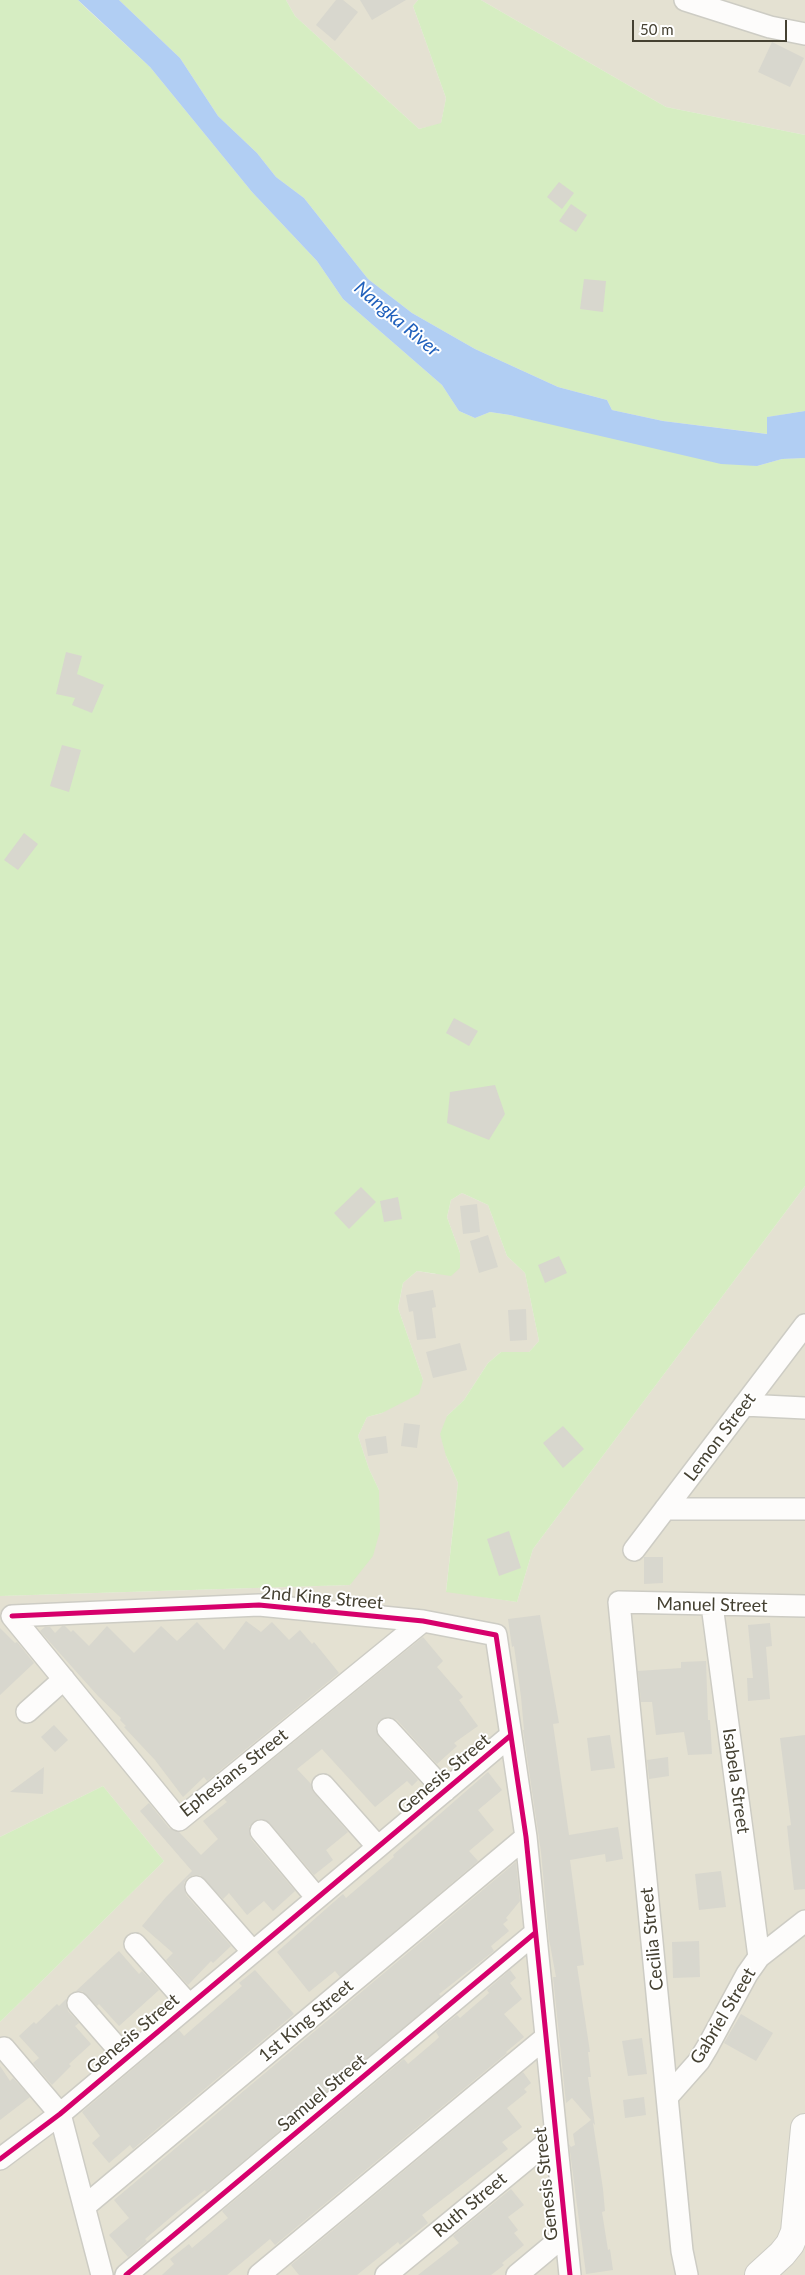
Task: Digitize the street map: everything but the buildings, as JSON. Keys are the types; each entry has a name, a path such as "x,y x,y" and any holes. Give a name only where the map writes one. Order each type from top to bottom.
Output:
{"street":[{"path":"685,0 770,27 805,34"},
{"name":"Lemon Street","path":"634,1550 805,1325"},
{"path":"744,1405 805,1408"},
{"path":"665,1509 805,1509"},
{"name":"Manuel Street","path":"619,1602 712,1606 805,1606"},
{"name":"Cecilia Street","path":"619,1602 682,2252 687,2275"},
{"name":"2nd King Street","path":"12,1616 259,1605 424,1621 496,1635 510,1736"},
{"name":"Isabela Street","path":"712,1606 759,1957"},
{"name":"Ephesians Street","path":"12,1616 179,1820 424,1621"},
{"path":"27,1712 64,1679"},
{"path":"388,1729 445,1791"},
{"name":"Genesis Street","path":"0,2159 60,2114 510,1736"},
{"name":"Genesis Street","path":"510,1736 526,1837 570,2275"},
{"path":"323,1785 378,1847"},
{"path":"261,1831 317,1898"},
{"name":"1st King Street","path":"85,2206 526,1837"},
{"path":"196,1887 253,1952"},
{"name":"Gabriel Street","path":"668,2096 699,2061 759,1957 805,1921"},
{"name":"Samuel Street","path":"126,2275 536,1933"},
{"path":"136,1944 190,2005"},
{"path":"78,2004 126,2058"},
{"path":"259,2275 545,2038"},
{"path":"4,2048 60,2114 102,2275"},
{"path":"759,2275 782,2254 790,2244 795,2232 805,2128"},
{"name":"Ruth Street","path":"386,2275 555,2136"},
{"path":"517,2275 565,2235"}],"shaded area":[{"path":"286,0 418,0 413,6 446,98 441,124 419,129 295,16"},
{"path":"481,0 805,0 805,135 666,107"},
{"path":"805,1186 805,2275 0,2275 0,2022 164,1861 103,1786 0,1837 0,1596 350,1585 379,1490 369,1469 358,1436 367,1417 382,1413 423,1380 398,1308 403,1283 417,1271 435,1274 460,1253 447,1217 451,1200 462,1193 488,1205 507,1256 525,1273 539,1341 529,1352 501,1352 488,1363 464,1400 447,1416 446,1456 458,1483 446,1591 517,1602 533,1549"}],"green space":[{"path":"0,0 78,0 150,67 252,192 317,261 343,299 442,385 459,411 475,418 490,412 510,415 757,466 782,459 805,458 805,1186 533,1549 517,1602 446,1592 458,1483 446,1456 440,1434 447,1416 464,1400 488,1363 501,1352 529,1352 539,1341 525,1273 507,1256 488,1205 462,1193 451,1200 447,1217 460,1253 460,1268 451,1276 417,1271 403,1283 398,1308 423,1380 419,1394 382,1413 367,1417 358,1436 369,1469 379,1490 380,1531 373,1556 350,1585 0,1596"},
{"path":"119,0 286,0 295,16 419,129 441,123 446,98 413,6 418,0 481,0 666,107 805,135 805,411 768,417 768,434 663,421 612,410 607,400 558,387 475,349 412,313 368,279 304,198 276,177 257,153 218,116 180,58"},
{"path":"103,1786 164,1861 0,2022 0,1837"}],"water":[{"name":"Nangka River","path":"78,0 119,0 180,58 218,116 257,153 276,177 304,198 368,279 412,313 475,349 558,387 607,400 612,410 663,421 767,434 767,417 805,411 805,458 782,459 757,466 721,464 510,415 490,412 475,418 459,411 442,385 343,299 317,261 252,192 150,67"}],"cycle path":[{"path":"12,1616 259,1605 423,1621 496,1635 526,1837 570,2275"},
{"path":"0,2159 60,2114 510,1736"},
{"path":"126,2275 535,1933"}]}
